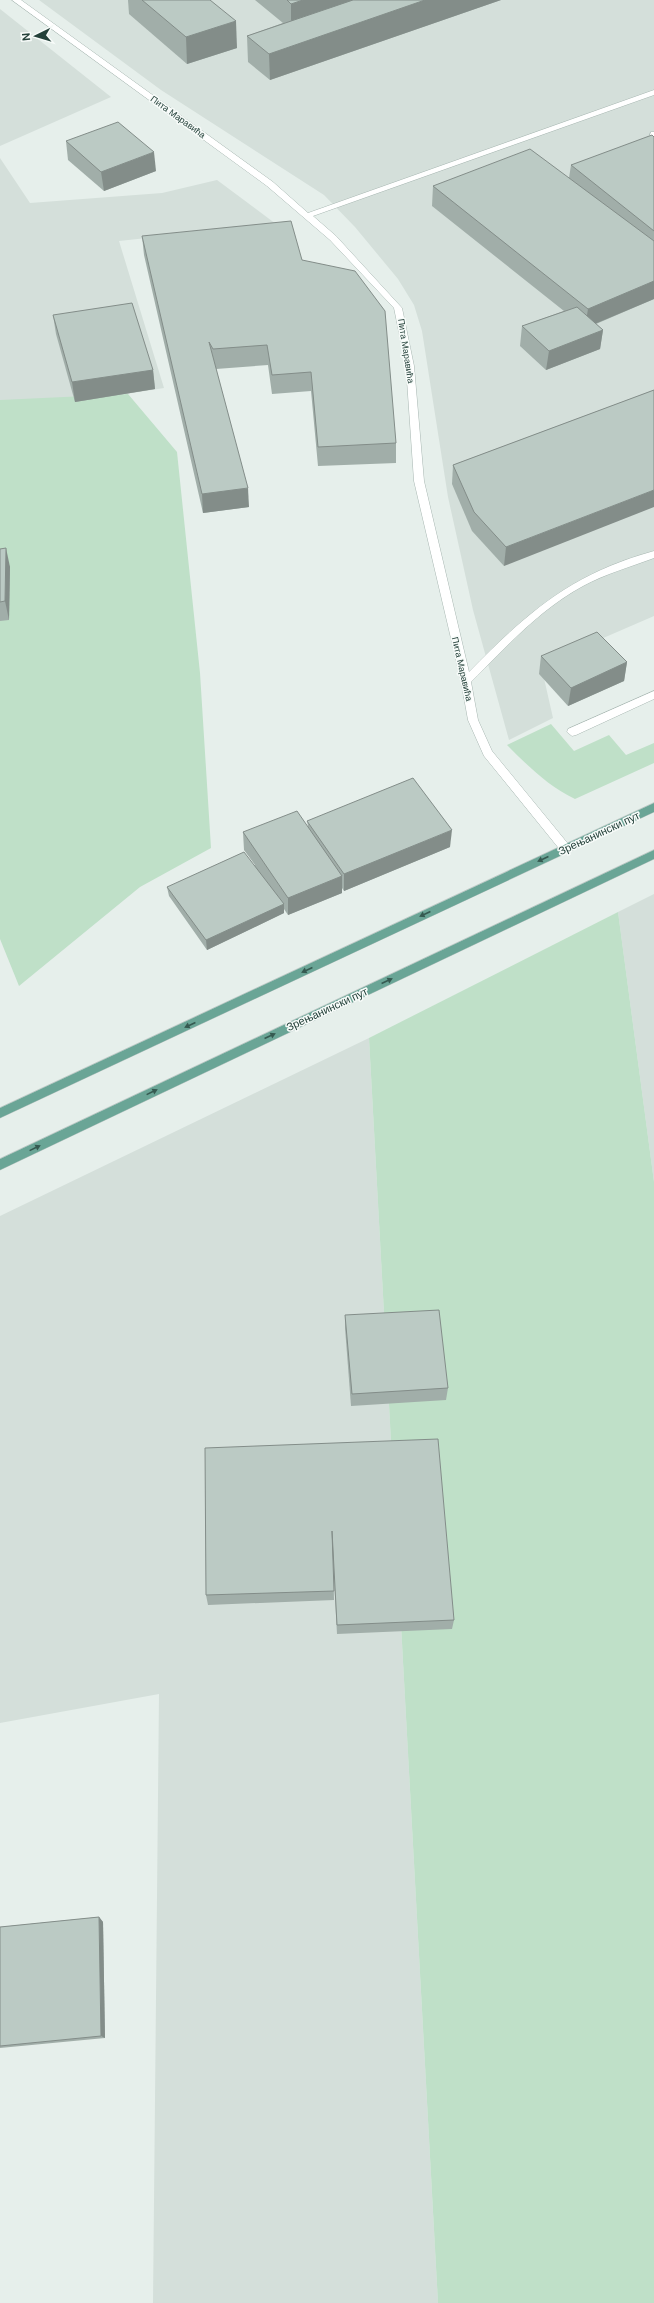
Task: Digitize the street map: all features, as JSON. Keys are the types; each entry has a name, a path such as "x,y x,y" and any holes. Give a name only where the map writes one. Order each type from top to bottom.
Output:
{"main road":[{"name":"Зрењанински пут","path":"0,1113 654,807"},
{"name":"Зрењанински пут","path":"0,1165 654,854"}],"lane":[{"name":"Пита Маравића","path":"16,0 270,184 309,215 358,263 398,308 410,366 419,481 466,680 473,720 488,753 565,848"},
{"path":"309,215 654,92"},
{"path":"466,680 526,620 573,587 654,554"},
{"path":"572,732 654,695"}],"shaded area":[{"path":"39,0 654,0 654,616 541,665 553,718 509,740 473,610 448,497 422,331 414,305 398,279 355,227 324,195 161,90"},
{"path":"0,9 111,97 0,146"},
{"path":"0,158 30,203 162,193 217,180 276,224 119,241 164,388 75,402 0,406"},
{"path":"654,894 654,1182 618,912"},
{"path":"369,1038 438,2303 153,2303 159,1694 0,1723 0,1216"}],"green space":[{"path":"128,394 177,452 200,673 211,848 140,887 19,986 0,939 0,400"},
{"path":"551,724 574,751 609,735 626,755 654,743 654,763 575,799 547,782 507,745"},
{"path":"618,912 654,1182 654,2303 438,2303 369,1038"}],"building":[{"path":"142,0 210,0 236,21 186,37"},
{"path":"287,0 303,0 291,4"},
{"path":"353,0 425,0 269,54 247,36"},
{"path":"118,122 154,152 101,172 66,141"},
{"path":"652,135 654,137 654,231 571,165"},
{"path":"530,149 654,241 654,281 588,309 433,186"},
{"path":"291,221 302,260 355,271 385,311 396,443 318,447 311,372 272,375 267,345 213,349 209,342 248,488 202,494 142,236"},
{"path":"132,303 153,370 72,382 53,315"},
{"path":"577,307 603,330 549,351 522,326"},
{"path":"654,390 654,490 506,547 474,512 453,465"},
{"path":"6,548 5,601 0,602 0,549"},
{"path":"597,632 627,662 571,688 541,656"},
{"path":"413,778 452,830 344,874 307,821"},
{"path":"297,811 342,876 288,898 243,832"},
{"path":"244,852 284,904 206,940 167,887"},
{"path":"439,1310 448,1388 352,1394 345,1315"},
{"path":"438,1439 454,1620 337,1625 332,1531 334,1591 206,1595 205,1448"},
{"path":"99,1917 101,2036 0,2046 0,1927"}]}
